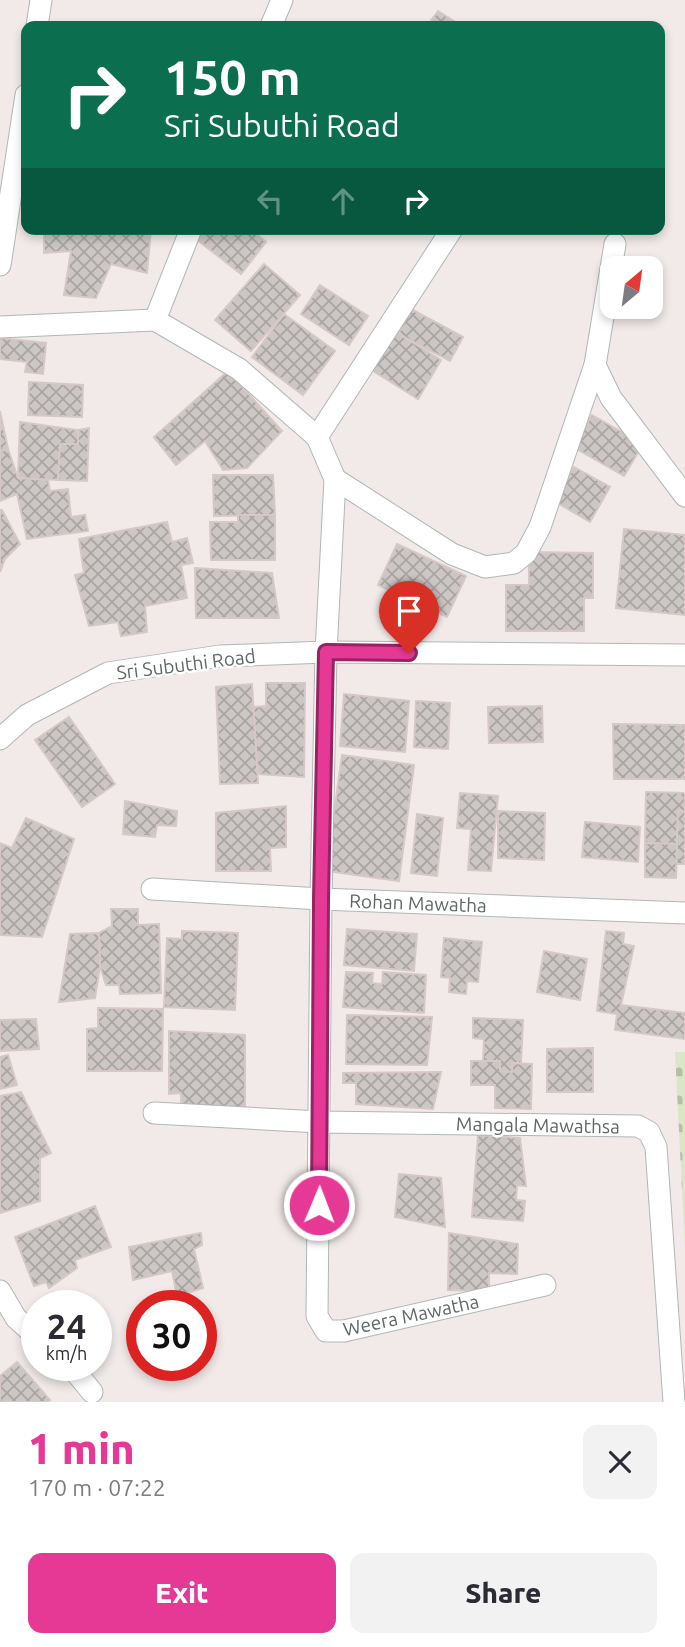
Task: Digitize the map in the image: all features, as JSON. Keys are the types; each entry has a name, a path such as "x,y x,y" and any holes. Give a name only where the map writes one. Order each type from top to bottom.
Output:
{"street":[{"path":"38,21 41,0"},
{"path":"273,21 282,0"},
{"path":"0,265 21,128"},
{"path":"155,320 189,235"},
{"path":"317,437 448,235"},
{"path":"0,327 155,320 239,369 317,437 335,479 452,554 485,567 514,563 526,553 540,527 595,365 615,244"},
{"path":"595,365 611,398 685,496"},
{"name":"Weera Mawatha","path":"335,479 326,652 317,1316 326,1331 344,1331 545,1285"},
{"name":"Sri Subuthi Road","path":"0,739 27,715 108,673 220,656 326,652 685,655"},
{"name":"Rohan Mawatha","path":"152,889 321,899 685,913"},
{"name":"Mangala Mawathsa","path":"154,1113 320,1122 638,1126 649,1132 656,1147 674,1402"},
{"path":"0,1291 21,1323"},
{"path":"83,1381 92,1392"}],"green space":[{"path":"675,1052 685,1052 685,1250"}],"building":[{"path":"438,11 454,21 431,21"},
{"path":"44,235 150,235 147,273 111,264 96,298 64,295 71,251 44,253"},
{"path":"199,235 257,235 266,242 241,274 196,239"},
{"path":"264,264 300,295 251,351 215,320"},
{"path":"320,285 368,316 349,345 301,314"},
{"path":"411,309 463,337 450,361 398,334"},
{"path":"284,314 335,351 303,395 252,357"},
{"path":"394,331 441,360 418,399 370,369"},
{"path":"0,338 46,343 43,374 25,372 27,362 0,359"},
{"path":"228,371 282,431 247,468 223,470 205,441 176,465 154,437"},
{"path":"29,382 83,385 82,417 28,415"},
{"path":"0,411 8,449 0,451"},
{"path":"592,415 643,444 624,476 573,447"},
{"path":"20,422 78,430 78,444 60,444 58,480 18,478"},
{"path":"89,428 87,481 58,480 60,444 78,444 78,430"},
{"path":"8,449 18,478 48,480 50,491 68,489 71,517 85,515 88,531 27,539 17,494 0,501 0,451"},
{"path":"574,467 610,487 590,522 554,501"},
{"path":"213,475 273,475 275,515 214,516"},
{"path":"0,510 20,544 5,559 0,572"},
{"path":"238,515 275,515 275,560 211,560 210,522 238,522"},
{"path":"167,522 172,542 187,538 193,563 181,565 187,598 145,606 147,632 121,636 118,622 89,626 75,575 84,573 79,539"},
{"path":"624,529 685,535 685,615 616,608"},
{"path":"397,544 466,576 447,617 378,585"},
{"path":"529,552 593,553 593,598 584,598 584,631 506,631 506,585 529,585"},
{"path":"195,568 272,573 279,618 196,618"},
{"path":"266,683 305,683 304,777 258,774 253,707 266,706"},
{"path":"252,684 258,783 220,784 216,687"},
{"path":"344,694 409,701 405,752 340,746"},
{"path":"416,701 450,703 448,749 414,747"},
{"path":"542,706 543,742 489,743 488,707"},
{"path":"69,717 115,784 82,807 35,740"},
{"path":"613,724 685,725 685,779 614,779"},
{"path":"342,755 414,765 399,881 326,871"},
{"path":"646,792 685,793 685,811 678,811 677,844 645,843"},
{"path":"460,793 498,796 491,871 468,870 471,829 457,828"},
{"path":"125,801 177,811 176,826 157,825 155,837 123,834"},
{"path":"286,806 286,847 270,848 271,871 216,871 216,813"},
{"path":"498,811 545,813 544,860 498,858"},
{"path":"678,811 685,811 685,864 676,864"},
{"path":"417,814 443,818 437,876 411,873"},
{"path":"26,818 74,839 42,937 0,935 0,843 12,848"},
{"path":"585,822 640,827 638,862 582,857"},
{"path":"645,843 677,844 676,878 645,877"},
{"path":"111,909 138,909 138,925 159,924 161,993 120,994 119,985 106,985 100,966 99,933 112,926"},
{"path":"347,929 417,934 414,971 344,965"},
{"path":"182,931 238,933 235,1010 164,1007 167,938 182,939"},
{"path":"606,931 624,933 623,944 634,946 621,1005 685,1013 685,1039 615,1030 617,1014 597,1011"},
{"path":"99,933 100,966 95,998 59,1002 70,934"},
{"path":"444,938 482,942 478,982 467,981 466,994 449,992 450,978 441,977"},
{"path":"544,951 587,959 580,1000 537,992"},
{"path":"346,972 373,973 372,983 382,984 383,972 426,975 424,1013 343,1007"},
{"path":"98,1008 163,1009 162,1071 87,1071 87,1029 98,1028"},
{"path":"347,1015 432,1017 427,1065 346,1064"},
{"path":"473,1018 523,1020 521,1063 512,1063 512,1072 500,1071 500,1061 483,1061 484,1039 473,1038"},
{"path":"36,1019 39,1049 0,1051 0,1020"},
{"path":"169,1031 245,1035 245,1108 181,1109 181,1093 169,1094"},
{"path":"593,1048 593,1092 547,1092 547,1049"},
{"path":"8,1055 17,1085 0,1089 0,1057"},
{"path":"471,1061 500,1061 500,1071 512,1072 512,1063 532,1064 531,1109 495,1108 495,1085 471,1085"},
{"path":"441,1072 433,1109 356,1104 356,1083 343,1083 343,1073"},
{"path":"21,1092 51,1153 40,1158 40,1201 0,1213 0,1096"},
{"path":"478,1135 520,1138 526,1186 517,1185 516,1200 525,1201 523,1221 472,1217"},
{"path":"399,1174 441,1178 445,1227 395,1217"},
{"path":"95,1206 111,1247 75,1260 77,1268 49,1288 46,1282 34,1286 15,1237"},
{"path":"201,1233 202,1245 194,1249 203,1288 176,1290 172,1271 133,1280 129,1247"},
{"path":"449,1233 518,1244 517,1274 489,1273 489,1291 448,1290"},
{"path":"17,1362 21,1367 21,1381 34,1381 50,1400 0,1402 0,1376"}],"route":[{"path":"319,1205 326,652 409,653"}]}
